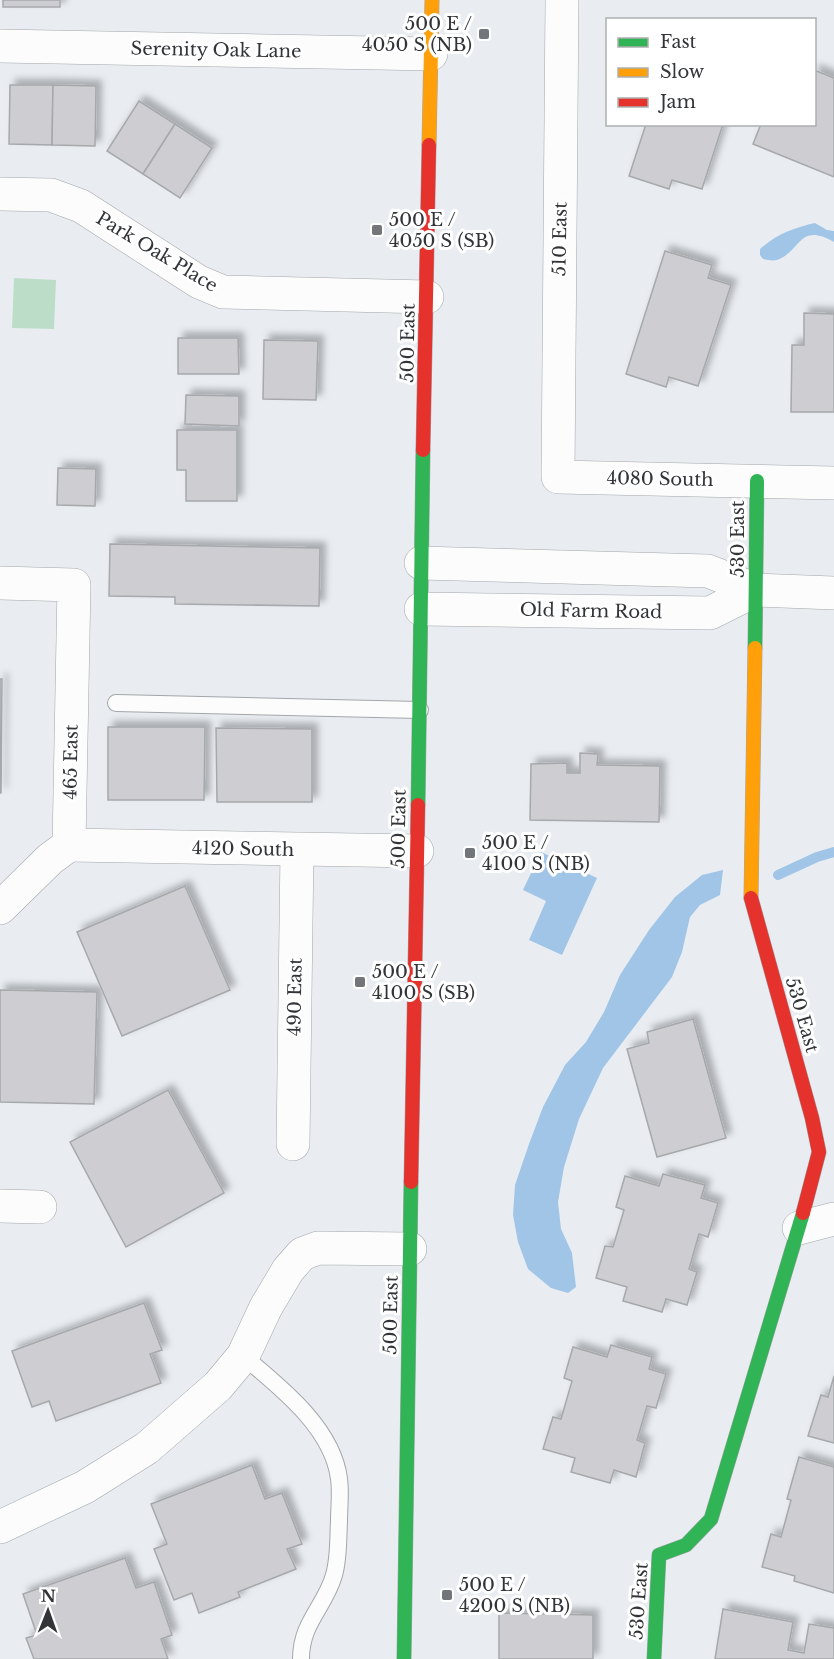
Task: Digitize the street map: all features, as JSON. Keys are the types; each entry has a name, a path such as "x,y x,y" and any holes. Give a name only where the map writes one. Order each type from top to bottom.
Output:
{"street":[{"name":"500 East","path":"404,1659 432,0"},
{"name":"510 East","path":"558,477 562,0"},
{"name":"Serenity Oak Lane","path":"0,46 431,54"},
{"name":"Park Oak Place","path":"0,194 51,195 81,206 199,282 223,292 427,297"},
{"name":"4080 South","path":"558,477 834,483"},
{"name":"530 East","path":"654,1659 659,1555 686,1545 711,1519 799,1228 819,1152 812,1118 751,900 756,481"},
{"name":"Old Farm Road","path":"421,563 708,571 756,590 834,593"},
{"name":"465 East","path":"0,583 74,585 69,845"},
{"name":"Old Farm Road","path":"421,609 710,613 756,590"},
{"name":"4120 South","path":"69,845 417,851"},
{"path":"0,908 50,859 69,845"},
{"name":"490 East","path":"293,1144 297,850"},
{"path":"0,1206 40,1207"},
{"path":"799,1228 834,1220"},
{"path":"0,1527 85,1487 147,1448 218,1386 243,1356 266,1307 288,1270 302,1254 318,1248 410,1249"}],"lane":[{"path":"116,703 420,710"},
{"path":"243,1356 281,1388 324,1436 332,1451 339,1480 338,1541 334,1575 311,1618 301,1644 301,1659"}],"green space":[{"path":"14,278 56,280 54,329 12,328"}],"water":[{"path":"815,223 834,231 834,242 813,235 801,240 785,256 777,260 763,259 760,255 760,249 779,236 792,229"},
{"path":"541,852 597,878 562,955 529,940 546,901 523,890"},
{"path":"723,870 720,895 700,905 690,917 682,952 672,977 603,1068 579,1119 564,1167 558,1202 561,1229 572,1253 576,1287 568,1293 551,1288 528,1269 518,1242 513,1215 515,1185 543,1107 565,1065 586,1042 604,1012 620,975 649,930 675,897 702,875"}],"building":[{"path":"3,0 60,0 60,7 3,7"},
{"path":"816,71 834,78 834,177 753,144 760,126 816,126"},
{"path":"10,85 53,85 52,145 9,144"},
{"path":"53,85 96,86 95,146 52,145"},
{"path":"139,101 175,124 143,174 107,151"},
{"path":"175,124 212,148 180,198 143,174"},
{"path":"645,126 722,126 702,189 672,180 669,189 629,176"},
{"path":"665,251 712,265 708,278 731,285 698,386 669,377 666,387 626,374"},
{"path":"804,313 834,314 834,412 791,412 792,345 804,345"},
{"path":"178,338 238,338 239,374 178,374"},
{"path":"264,340 318,341 316,400 263,399"},
{"path":"186,395 239,396 239,426 185,424"},
{"path":"177,430 237,430 237,501 186,501 186,470 177,470"},
{"path":"58,468 96,469 95,506 57,505"},
{"path":"110,544 320,548 319,606 175,604 175,597 109,596"},
{"path":"0,679 2,679 1,793 0,793"},
{"path":"108,727 205,727 204,800 108,800"},
{"path":"216,728 312,729 312,802 217,802"},
{"path":"580,753 598,754 597,765 660,766 659,822 530,820 531,764 567,763 567,773 580,773"},
{"path":"185,886 230,990 122,1036 77,932"},
{"path":"0,990 97,992 94,1104 0,1102"},
{"path":"693,1019 726,1138 657,1157 627,1049 649,1043 647,1032"},
{"path":"168,1090 224,1193 126,1247 70,1142"},
{"path":"663,1174 705,1185 701,1198 718,1203 708,1237 699,1234 689,1269 697,1272 687,1305 666,1299 662,1312 623,1301 627,1287 596,1278 605,1246 613,1247 624,1210 616,1207 625,1176 659,1186"},
{"path":"144,1303 162,1350 150,1354 161,1383 56,1421 49,1401 32,1407 12,1351"},
{"path":"611,1345 652,1357 649,1369 666,1374 656,1408 647,1406 637,1440 645,1443 636,1477 614,1470 610,1483 571,1472 575,1458 543,1449 553,1417 561,1419 572,1381 564,1378 573,1347 607,1357"},
{"path":"834,1376 834,1443 808,1436 821,1395 828,1397"},
{"path":"799,1457 834,1467 834,1593 794,1581 795,1576 762,1567 771,1534 781,1537 791,1500 787,1499"},
{"path":"252,1465 265,1499 282,1493 302,1544 287,1549 296,1569 238,1592 240,1597 199,1613 192,1593 174,1600 154,1549 167,1544 151,1504"},
{"path":"125,1558 136,1588 154,1582 172,1635 161,1639 168,1659 34,1659 26,1638 37,1635 23,1594"},
{"path":"723,1609 793,1622 788,1650 804,1653 809,1624 834,1628 834,1659 715,1659"},
{"path":"499,1613 593,1615 593,1659 499,1659"}],"waterway":[{"path":"778,875 817,857 834,852"}],"traffic: fast":[{"path":"418,805 423,450"},
{"path":"755,648 757,481"},
{"path":"404,1659 411,1182"},
{"path":"654,1659 659,1555 686,1545 711,1519 803,1213"}],"traffic: slow":[{"path":"429,145 432,0"},
{"path":"751,898 755,648"}],"traffic: jam":[{"path":"423,450 429,145"},
{"path":"411,1182 418,805"},
{"path":"751,898 812,1118 819,1152 803,1213"}],"place":[{"name":"500 E / 4050 S (NB)","path":"484,34"},
{"name":"500 E / 4050 S (SB)","path":"377,230"},
{"name":"500 E / 4100 S (NB)","path":"470,853"},
{"name":"500 E / 4100 S (SB)","path":"360,982"},
{"name":"500 E / 4200 S (NB)","path":"447,1595"}]}
